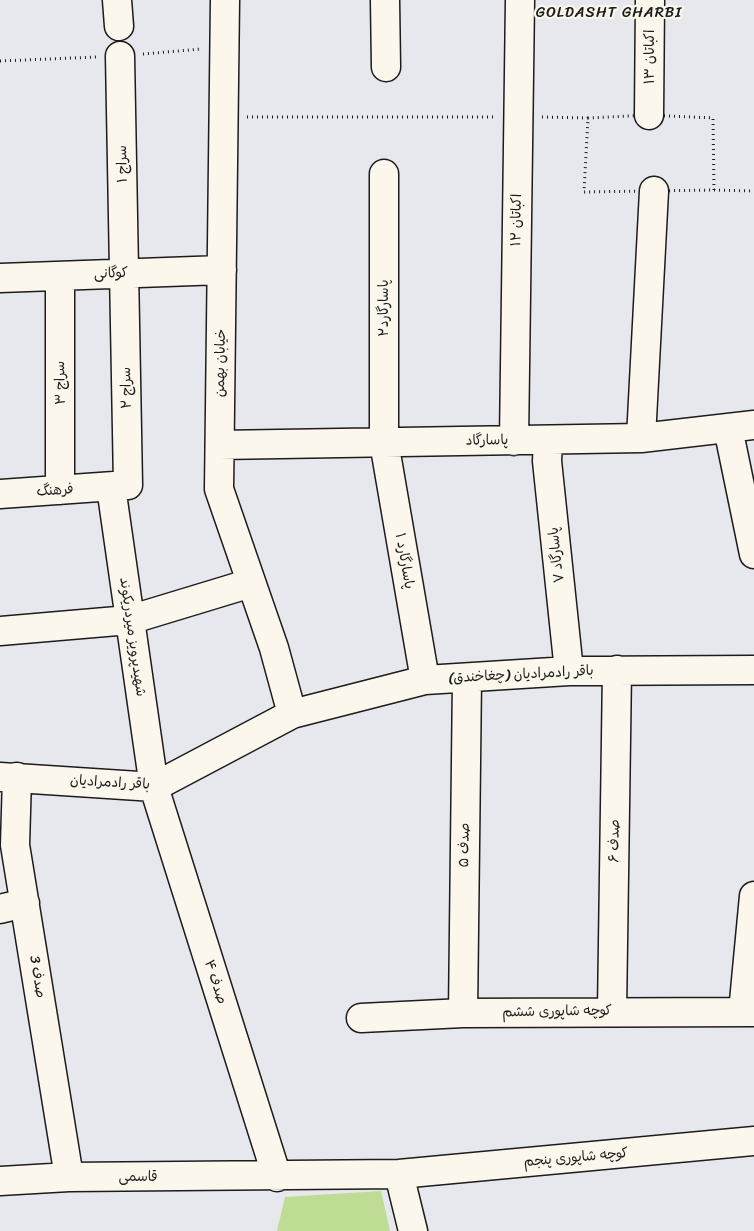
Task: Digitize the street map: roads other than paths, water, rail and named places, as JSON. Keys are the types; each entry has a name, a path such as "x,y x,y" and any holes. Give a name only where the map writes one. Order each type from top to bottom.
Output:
{"street":[{"name":"خیابان بهمن","path":"225,0 219,489 274,648 292,714"},
{"path":"385,0 386,67"},
{"name":"اکباتان ۱۲","path":"514,440 520,0"},
{"name":"اکباتان ۱۳","path":"649,115 650,0"},
{"name":"سراج ۱","path":"120,56 125,273"},
{"name":"پاسارگارد۲","path":"384,174 384,442"},
{"path":"642,438 654,191"},
{"name":"کوگانی","path":"0,278 222,270"},
{"name":"سراج ۲","path":"111,487 128,486 125,273"},
{"name":"سراج ۳","path":"60,276 60,490"},
{"path":"741,426 754,554"},
{"name":"پاسارگاد","path":"220,445 642,438 741,426"},
{"name":"پاسارگاد ۷","path":"548,440 547,461 569,671"},
{"name":"پاسارگارد ۱","path":"384,442 425,680"},
{"name":"فرهنگ","path":"0,494 111,487"},
{"name":"شهیدپرویز میردریکوند","path":"111,487 154,787"},
{"path":"0,631 130,620 251,583"},
{"name":"صدف ۶","path":"612,1011 617,670"},
{"name":"باقر رادمرادیان (چغاخندق)","path":"292,714 425,680 569,671 754,670"},
{"name":"صدف ۵","path":"463,1013 467,678"},
{"name":"باقر رادمرادیان","path":"9,777 154,787 292,714"},
{"name":"صدف 3","path":"9,777 15,845 12,906 69,1177"},
{"name":"صدف ۴","path":"154,787 277,1177"},
{"path":"748,1012 754,896"},
{"name":"کوچه شاپوری ششم","path":"361,1018 463,1013 748,1012"},
{"name":"کوچه شاپوری پنجم","path":"277,1177 399,1174 754,1141"},
{"path":"399,1174 413,1231"},
{"name":"قاسمی","path":"0,1181 69,1177 277,1177"}],"district":[{"name":"GOLDASHT GHARBI","path":"609,13"}]}
